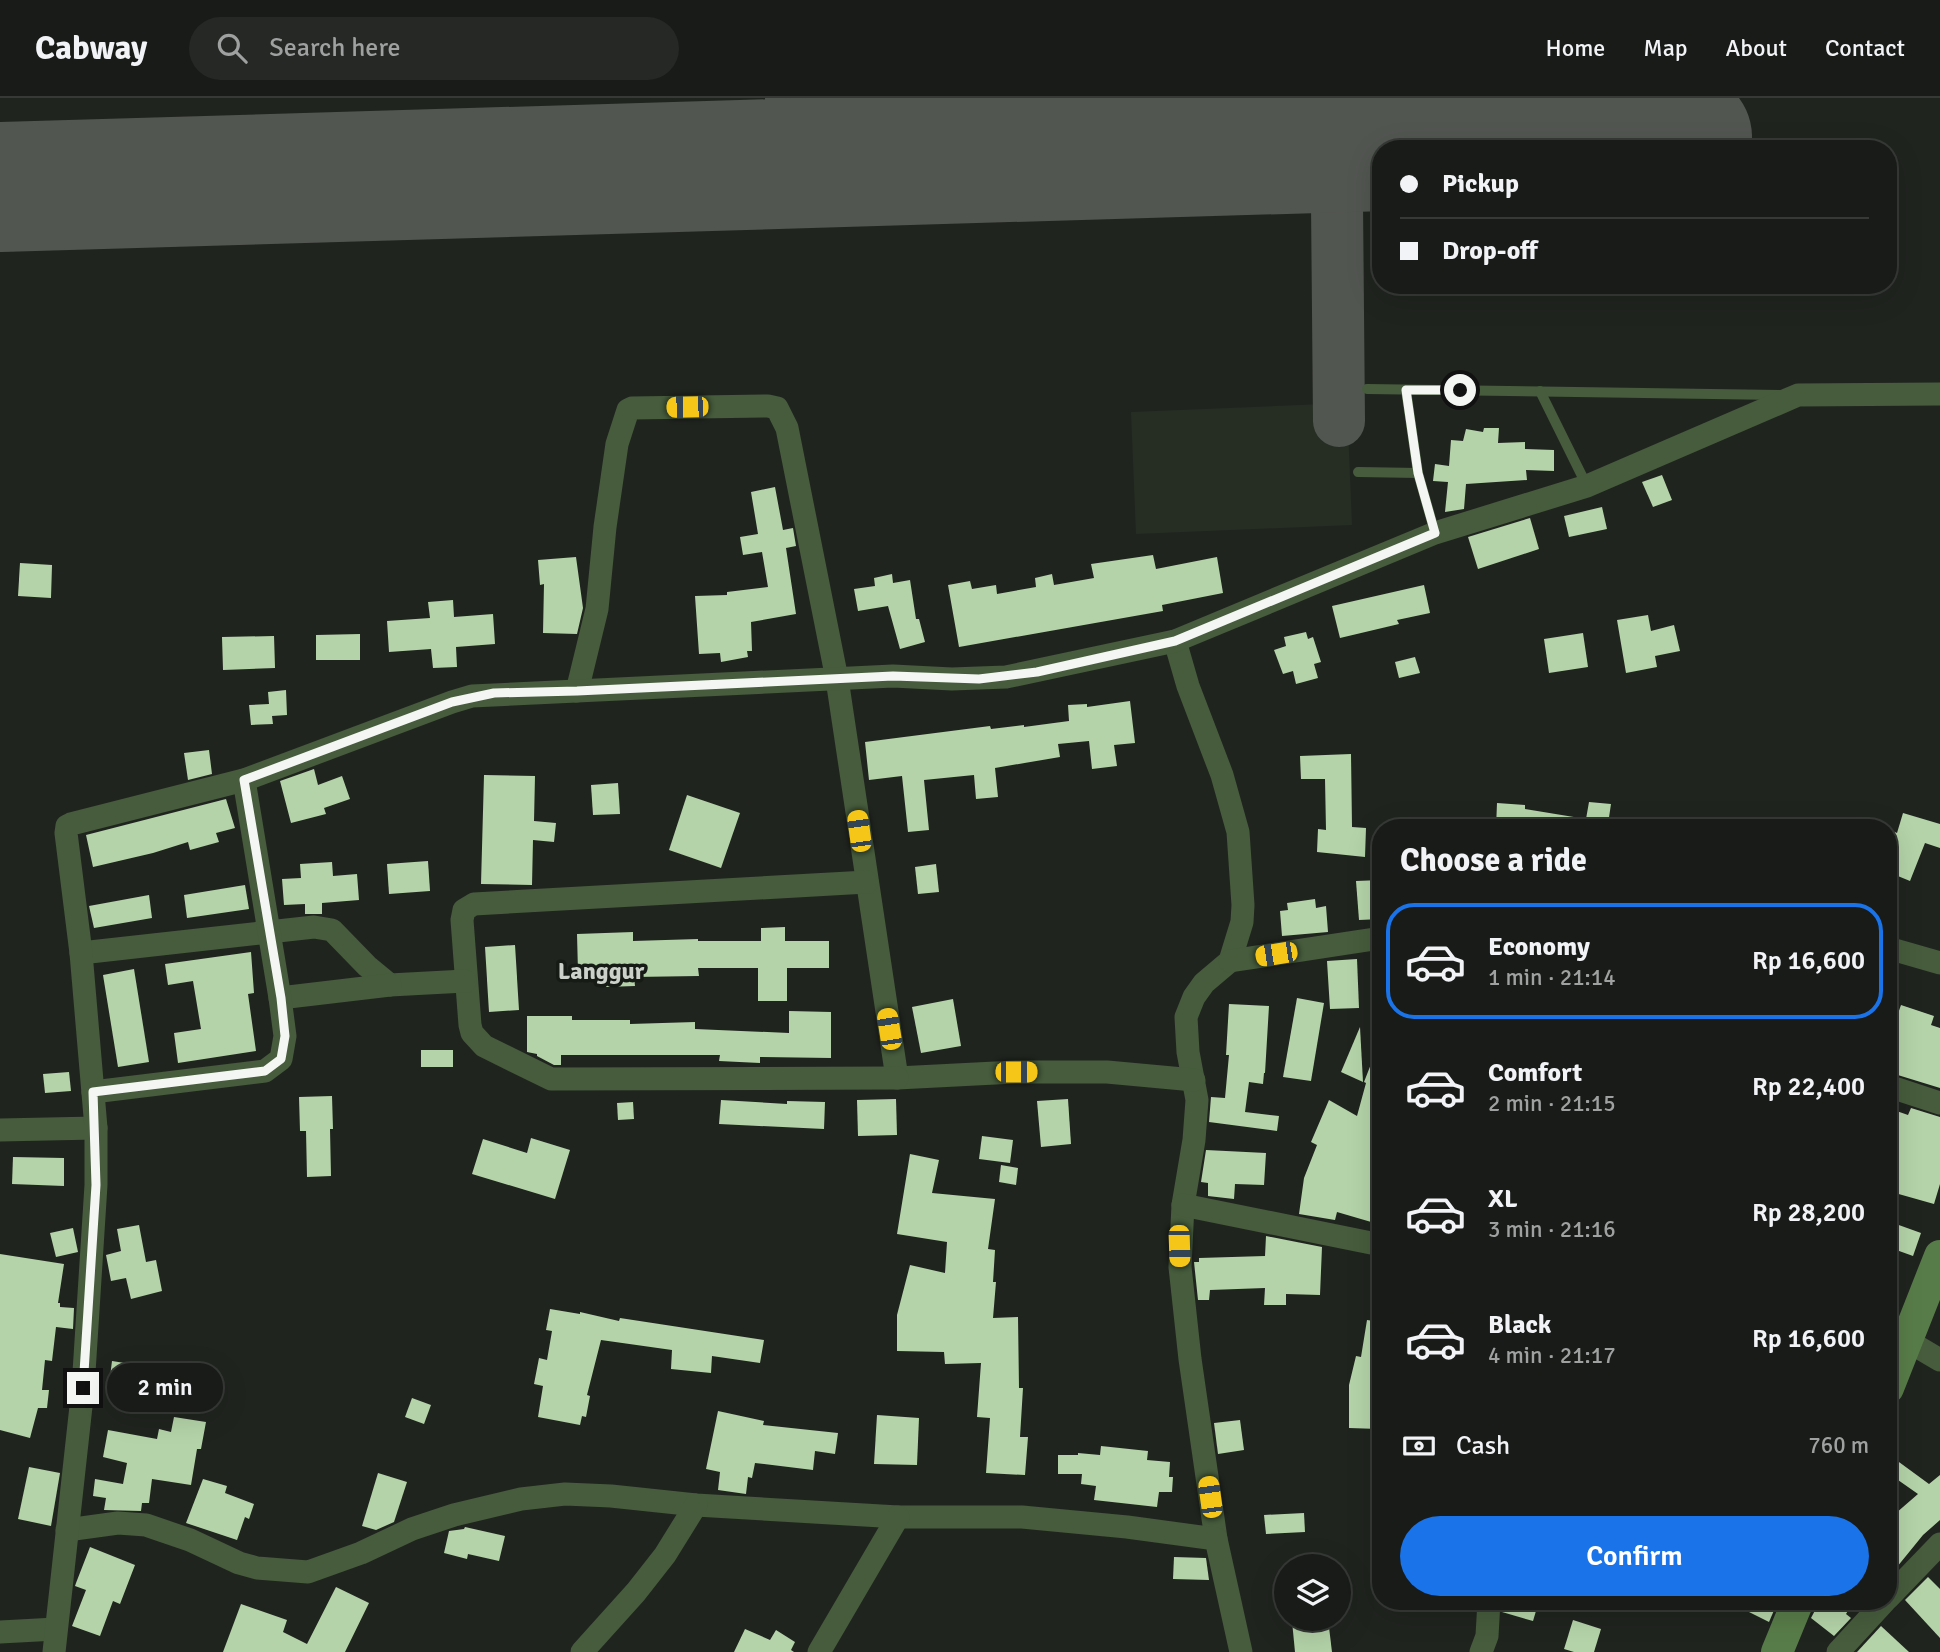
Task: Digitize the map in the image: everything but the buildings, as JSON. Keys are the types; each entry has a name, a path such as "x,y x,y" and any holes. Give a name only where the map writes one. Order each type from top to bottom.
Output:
{"street":[{"path":"0,1632 55,1641 83,1388 94,1239 96,1128 67,826 75,821 244,780 472,696 893,676 952,679 1006,677 1175,641 1435,533 1587,486 1798,395 1940,394"},
{"path":"577,691 597,609 605,527 617,444 625,415 632,408 768,406 779,411 788,428 837,679 897,1078"},
{"path":"1175,641 1188,686 1222,775 1238,832 1242,922 1230,961"},
{"path":"93,1092 265,1071 281,1059 284,1048 281,998 244,780"},
{"path":"867,882 474,904 464,909 462,914 465,981 472,1033 484,1046 551,1079 897,1078 1016,1072 1107,1072 1194,1080"},
{"path":"81,953 314,927 332,930 390,985"},
{"path":"1241,1652 1216,1539 1190,1360 1180,1267 1183,1205 1194,1140 1197,1100 1188,1052 1186,1017 1194,997 1204,983 1230,961 1372,939"},
{"path":"1897,951 1940,963"},
{"path":"281,998 390,985 465,981"},
{"path":"1897,1089 1940,1103"},
{"path":"0,1130 96,1128"},
{"path":"1183,1205 1372,1243"},
{"path":"1897,1364 1940,1256"},
{"path":"1906,1340 1940,1360"},
{"path":"67,1530 118,1523 146,1525 239,1563 257,1568 308,1572 433,1522 521,1499 565,1494 898,1517 1022,1517 1216,1539"},
{"path":"582,1652 665,1555 696,1505"},
{"path":"819,1652 898,1517"},
{"path":"1897,1589 1940,1544"},
{"path":"1481,1652 1487,1636 1488,1610"},
{"path":"1777,1652 1794,1610"},
{"path":"1838,1652 1878,1610"}],"lane":[{"path":"1367,389 1798,395"},
{"path":"1406,390 1418,473 1435,533"},
{"path":"1540,391 1587,486"},
{"path":"1358,472 1418,473"}],"shaded area":[{"path":"1347,403 1352,525 1136,534 1131,412"}],"taxiway":[{"path":"791,98 798,163"},
{"path":"1285,149 1319,168 1329,182 1337,203 1353,173 1372,159"},
{"path":"1337,203 1339,421"}],"runway":[{"path":"1586,140 1687,137"},
{"path":"0,187 1372,146"}],"district":[{"name":"Langgur","path":"601,971"}],"route":[{"path":"83,1388 96,1185 93,1092 265,1071 281,1059 284,1048 281,998 244,780 472,696 893,676 952,679 1006,677 1175,641 1435,533 1418,473 1406,390 1460,390"}]}
